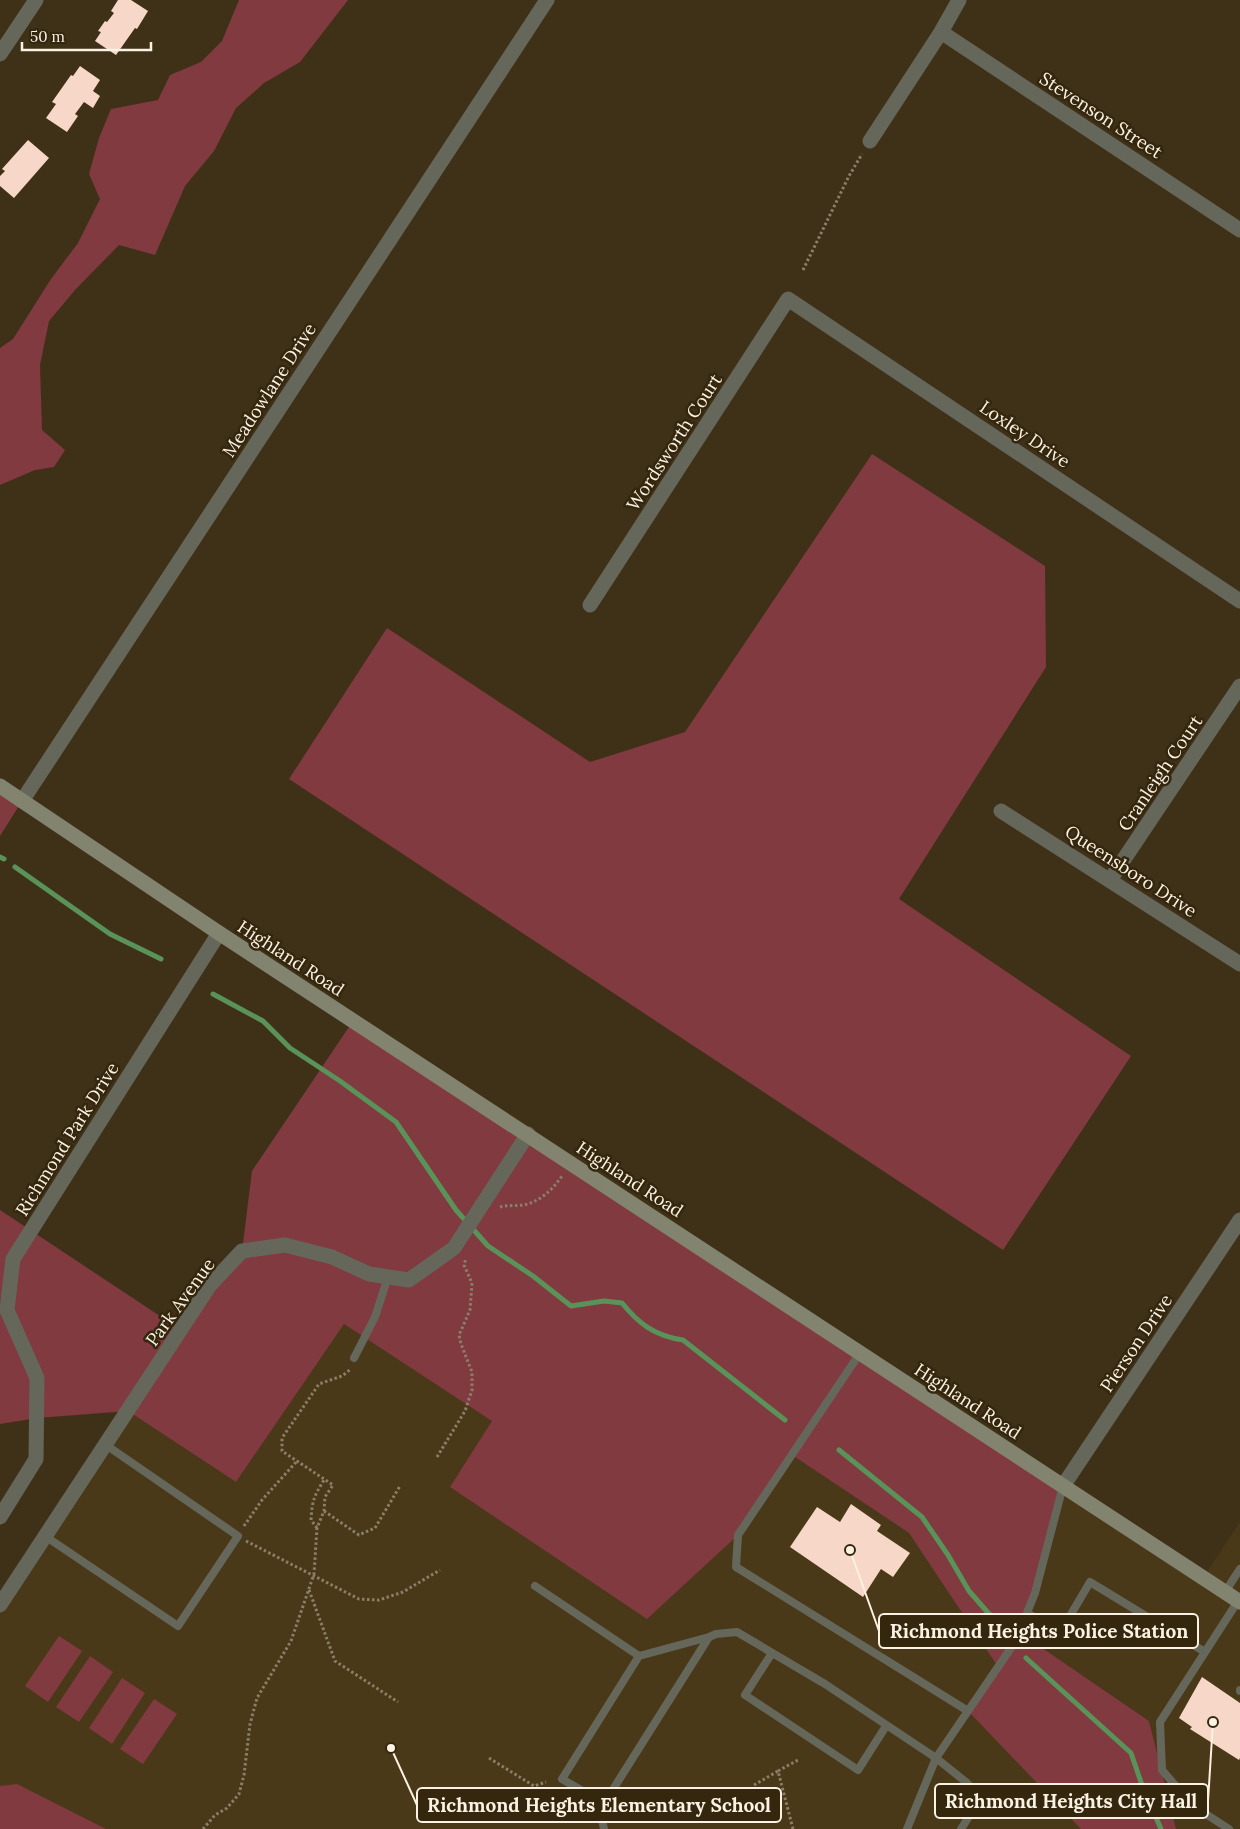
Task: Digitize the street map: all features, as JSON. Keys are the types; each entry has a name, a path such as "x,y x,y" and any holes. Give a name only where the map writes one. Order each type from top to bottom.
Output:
{"street":[{"path":"0,54 36,0"},
{"name":"Meadowlane Drive","path":"22,800 547,0"},
{"path":"870,141 941,32 959,0"},
{"name":"Stevenson Street","path":"941,32 1240,230"},
{"name":"Loxley Drive","path":"788,299 1240,601"},
{"name":"Wordsworth Court","path":"590,605 788,299"},
{"name":"Cranleigh Court","path":"1110,880 1240,686"},
{"name":"Highland Road","path":"0,786 219,933 1239,1602"},
{"name":"Queensboro Drive","path":"1001,811 1240,964"},
{"name":"Richmond Park Drive","path":"0,1515 36,1459 37,1378 7,1310 13,1259 219,933"},
{"name":"Park Avenue","path":"0,1605 210,1285 242,1251 285,1245 332,1257 369,1274 410,1280 454,1248 528,1134"},
{"name":"Pierson Drive","path":"1063,1486 1240,1220"}],"lane":[{"path":"354,1358 375,1317 388,1277"},
{"path":"860,1353 738,1535 736,1567 968,1711"},
{"path":"45,1536 178,1626 238,1536 106,1445"},
{"path":"907,1829 936,1758 1015,1642 1035,1593 1063,1486"},
{"path":"1225,1592 1240,1570"},
{"path":"1027,1613 1060,1633 1090,1582 1205,1652"},
{"path":"535,1586 639,1656"},
{"path":"1229,1829 1192,1805 1162,1770 1160,1722 1239,1602"},
{"path":"604,1829 600,1810 586,1793 562,1779 639,1656 716,1634 737,1632 825,1684 936,1758 966,1782 976,1793 975,1805 961,1829"},
{"path":"600,1810 709,1637"},
{"path":"772,1653 745,1695 858,1770 886,1726"}],"path":[{"path":"803,270 849,176 870,141"},
{"path":"497,1210 501,1206 525,1205 534,1201 547,1193 563,1174"},
{"path":"437,1457 465,1411 472,1390 472,1372 459,1335 470,1310 472,1283 464,1265 470,1251"},
{"path":"203,1829 215,1815 227,1808 239,1794 244,1775 250,1724 257,1698 291,1641 314,1574 317,1528 324,1511 325,1497 333,1485 282,1451 282,1438 319,1384 342,1376 351,1369 349,1364 354,1358"},
{"path":"297,1462 262,1500 238,1536 359,1599 379,1600 403,1592 440,1570"},
{"path":"317,1528 311,1520 314,1495 324,1480"},
{"path":"324,1511 359,1535 375,1528 400,1486"},
{"path":"309,1590 335,1661 398,1702"},
{"path":"489,1758 534,1786 546,1782"},
{"path":"754,1786 798,1760"},
{"path":"778,1771 793,1829"}],"shaded area":[{"path":"239,0 348,0 300,62 264,83 236,108 214,151 185,186 155,255 119,245 75,290 49,321 40,365 42,430 65,450 54,467 35,470 0,485 0,348 13,339 51,279 78,243 100,199 89,174 99,138 111,109 158,100 170,75 201,62 222,41"},
{"path":"872,454 1045,566 1046,667 899,899 1131,1056 1003,1250 289,779 387,628 590,762 685,732"},
{"path":"0,786 22,801 0,836"},
{"path":"353,1021 1063,1486 1035,1593 1019,1632 1149,1721 1176,1829 1081,1829 968,1711 998,1667 909,1533 792,1455 738,1535 647,1619 450,1487 492,1421 344,1324 236,1482 128,1411 37,1418 0,1424 0,1210 181,1330 242,1251 252,1171"},
{"path":"344,1324 493,1421 450,1487 792,1455 909,1533 998,1667 968,1711 1082,1829 0,1829 0,1605 128,1411 236,1482"},
{"path":"1063,1486 1203,1578 1240,1522 1240,1829 1176,1829 1149,1721 1019,1632"},
{"path":"59,1636 82,1651 48,1702 25,1686"},
{"path":"90,1656 113,1672 79,1722 56,1707"},
{"path":"122,1678 145,1693 112,1744 89,1728"},
{"path":"154,1699 177,1714 143,1764 120,1749"},
{"path":"17,1784 106,1829 0,1829 0,1786"}],"building":[{"path":"118,0 131,0 148,11 137,29 135,28 116,55 95,41 101,32 98,31 114,13 111,11"},
{"path":"80,66 100,80 93,91 100,96 93,108 84,102 75,114 78,116 67,132 46,118 56,104 52,102 71,75 73,76"},
{"path":"28,140 49,158 14,198 0,186 0,176 5,171 2,169"},
{"path":"851,1504 881,1525 877,1531 910,1553 893,1577 881,1569 863,1597 790,1547 817,1507 840,1522"},
{"path":"1202,1677 1240,1703 1239,1760 1190,1729 1192,1727 1179,1718"}],"waterway":[{"path":"0,857 4,859"},
{"path":"15,867 110,934 161,959"},
{"path":"213,994 263,1021 290,1048 340,1081 396,1122 456,1210 488,1246 533,1276 571,1306 604,1301 622,1303 648,1328 683,1340 785,1420"},
{"path":"839,1450 922,1517 948,1555 969,1591 990,1615 992,1631"},
{"path":"1026,1658 1131,1753 1143,1788 1161,1829"}],"place":[{"name":"Richmond Heights Police Station","path":"850,1550"},
{"name":"Richmond Heights City Hall","path":"1213,1722"},
{"name":"Richmond Heights Elementary School","path":"391,1748"}]}
